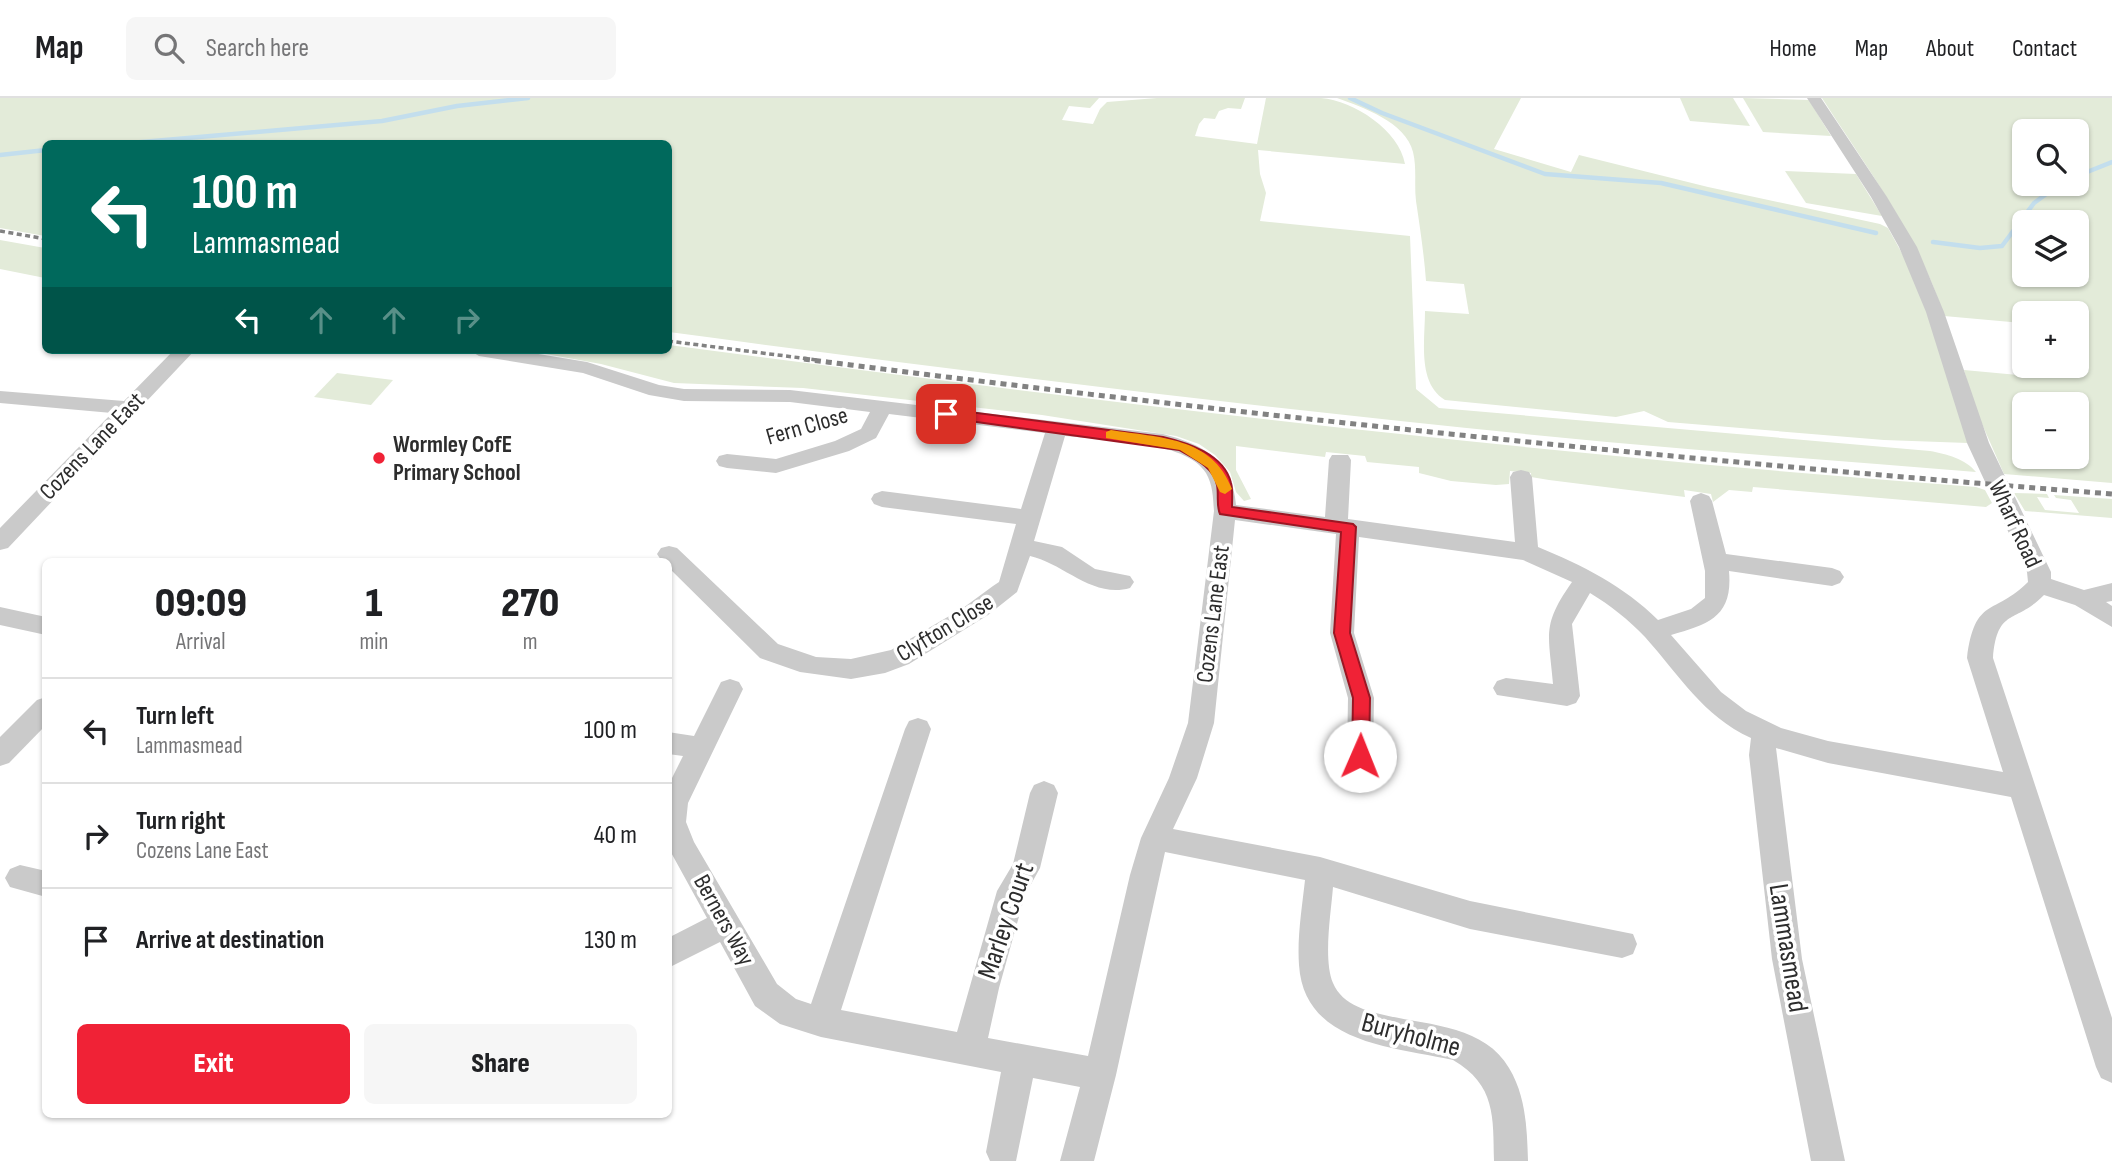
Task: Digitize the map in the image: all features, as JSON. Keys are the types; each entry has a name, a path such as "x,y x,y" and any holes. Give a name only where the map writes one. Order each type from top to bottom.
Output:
{"street":[{"name":"Wharf Road","path":"1814,98 1879,197 1908,247 1935,312 1978,443 2033,558 2040,584 2033,594 2004,607 1988,621 1982,631 1980,645 1983,673 2112,1067"},
{"name":"Cozens Lane East","path":"0,542 181,354"},
{"name":"Cozens Lane East","path":"503,354 587,368 656,391 684,395 790,396 1184,446 1204,458 1219,472 1224,484 1225,511 1201,723 1183,778 1155,838 1144,875 1100,1076 1077,1161"},
{"path":"0,397 128,408"},
{"name":"Fern Close","path":"727,461 776,466 855,442 872,430 883,406"},
{"name":"Clyfton Close","path":"669,554 769,651 789,662 847,668 874,667 899,658 990,603 1009,586 1057,428"},
{"path":"1340,460 1342,633 1361,698 1360,756"},
{"path":"1521,477 1527,552"},
{"path":"882,499 1029,518"},
{"path":"1653,630 1699,616 1714,605 1720,589 1702,501"},
{"path":"1225,511 1527,552 1587,580 1622,602 1653,630 1694,684 1738,719 1765,733 1829,752 2021,788"},
{"path":"1021,546 1054,553 1089,576 1122,582"},
{"path":"1715,561 1832,578"},
{"path":"1506,688 1567,696 1560,624 1566,608 1587,580"},
{"path":"2040,584 2082,599 2112,618"},
{"path":"2082,599 2112,592"},
{"path":"0,616 42,625"},
{"name":"Berners Way","path":"730,689 674,803 672,822 683,848 766,995 775,1005 798,1016 821,1022 1020,1058 1100,1076"},
{"path":"4,744 42,711"},
{"path":"821,1022 918,729"},
{"name":"Lammasmead","path":"1765,733 1762,755 1765,790 1787,959 1828,1161"},
{"path":"672,744 700,748"},
{"name":"Marley Court","path":"969,1049 983,988 1012,891 1026,868 1044,793"},
{"path":"1155,838 1320,870 1470,915 1622,944"},
{"name":"Buryholme","path":"1320,870 1313,967 1318,990 1336,1011 1349,1020 1459,1045 1486,1063 1504,1090 1509,1109 1511,1161"},
{"path":"672,952 727,923"},
{"path":"1003,1152 1020,1058"}],"green space":[{"path":"0,98 1099,98 1090,108 1069,106 1062,120 1093,124 1100,109 1107,102 1157,98 1245,98 1241,109 1228,108 1219,111 1215,119 1204,118 1195,136 1257,144 1266,98 1321,98 1347,105 1373,119 1394,140 1405,164 1258,150 1260,174 1266,193 1260,221 1410,236 1416,389 1439,408 1930,451 1961,460 1976,472 1607,442 1372,418 672,332 672,140 42,140 42,235 0,228"},
{"path":"1337,98 1521,98 1494,149 1571,172 1579,155 1888,228 1920,286 1968,443 1884,440 1668,422 1644,411 1616,417 1445,400 1436,392 1426,372 1425,311 1469,314 1464,284 1426,281 1416,201 1414,158 1409,141 1382,117"},
{"path":"1680,98 1733,98 1750,126 1690,121"},
{"path":"1743,98 1809,100 1831,136 1763,132"},
{"path":"1822,98 2112,98 2112,483 2004,474 1975,408 1964,370 2012,374 2012,378 2089,378 2089,301 2012,301 2012,322 1944,316 1921,258 1874,177"},
{"path":"1785,171 1856,174 1882,216 1806,203"},
{"path":"0,240 42,247 42,277 0,269"},
{"path":"672,345 1158,407 1484,443 1976,487 1985,490 1992,503 1986,507 1753,487 1752,492 1729,490 1713,502 1711,494 1684,490 1685,497 1549,480 1531,477 1531,473 1510,471 1509,484 1451,481 1419,473 1419,467 1367,462 1365,456 1326,452 1325,457 1236,446 1236,470 1251,499 1244,501 1236,492 1230,472 1215,455 1199,444 1176,436 1042,415 803,388 674,383 601,364 546,354 672,354"},
{"path":"337,373 393,380 371,405 314,397"},
{"path":"2014,493 2047,494 2049,498 2037,497 2045,510 2079,513 2071,500 2056,498 2054,495 2112,499 2112,518 2025,511"}],"waterway":[{"path":"165,140 382,121 457,106 528,98"},
{"path":"1350,98 1382,113 1545,174 1661,183 1876,233"},
{"path":"0,155 42,150"},
{"path":"2089,171 2112,162"},
{"path":"1933,242 1980,248 2002,246 2034,203 2044,196"}],"railway":[{"path":"0,231 42,238"},
{"path":"672,342 817,360"},
{"path":"804,359 1457,435 2112,494"}],"slow traffic":[{"path":"1111,435 1184,446 1213,465 1219,472 1225,489"}],"place":[{"name":"Wormley CofE Primary School","path":"379,458"}],"route":[{"path":"946,414 1163,441 1184,446 1204,458 1219,472 1226,496 1225,511 1348,527 1342,633 1343,645 1361,698 1360,756"}]}
